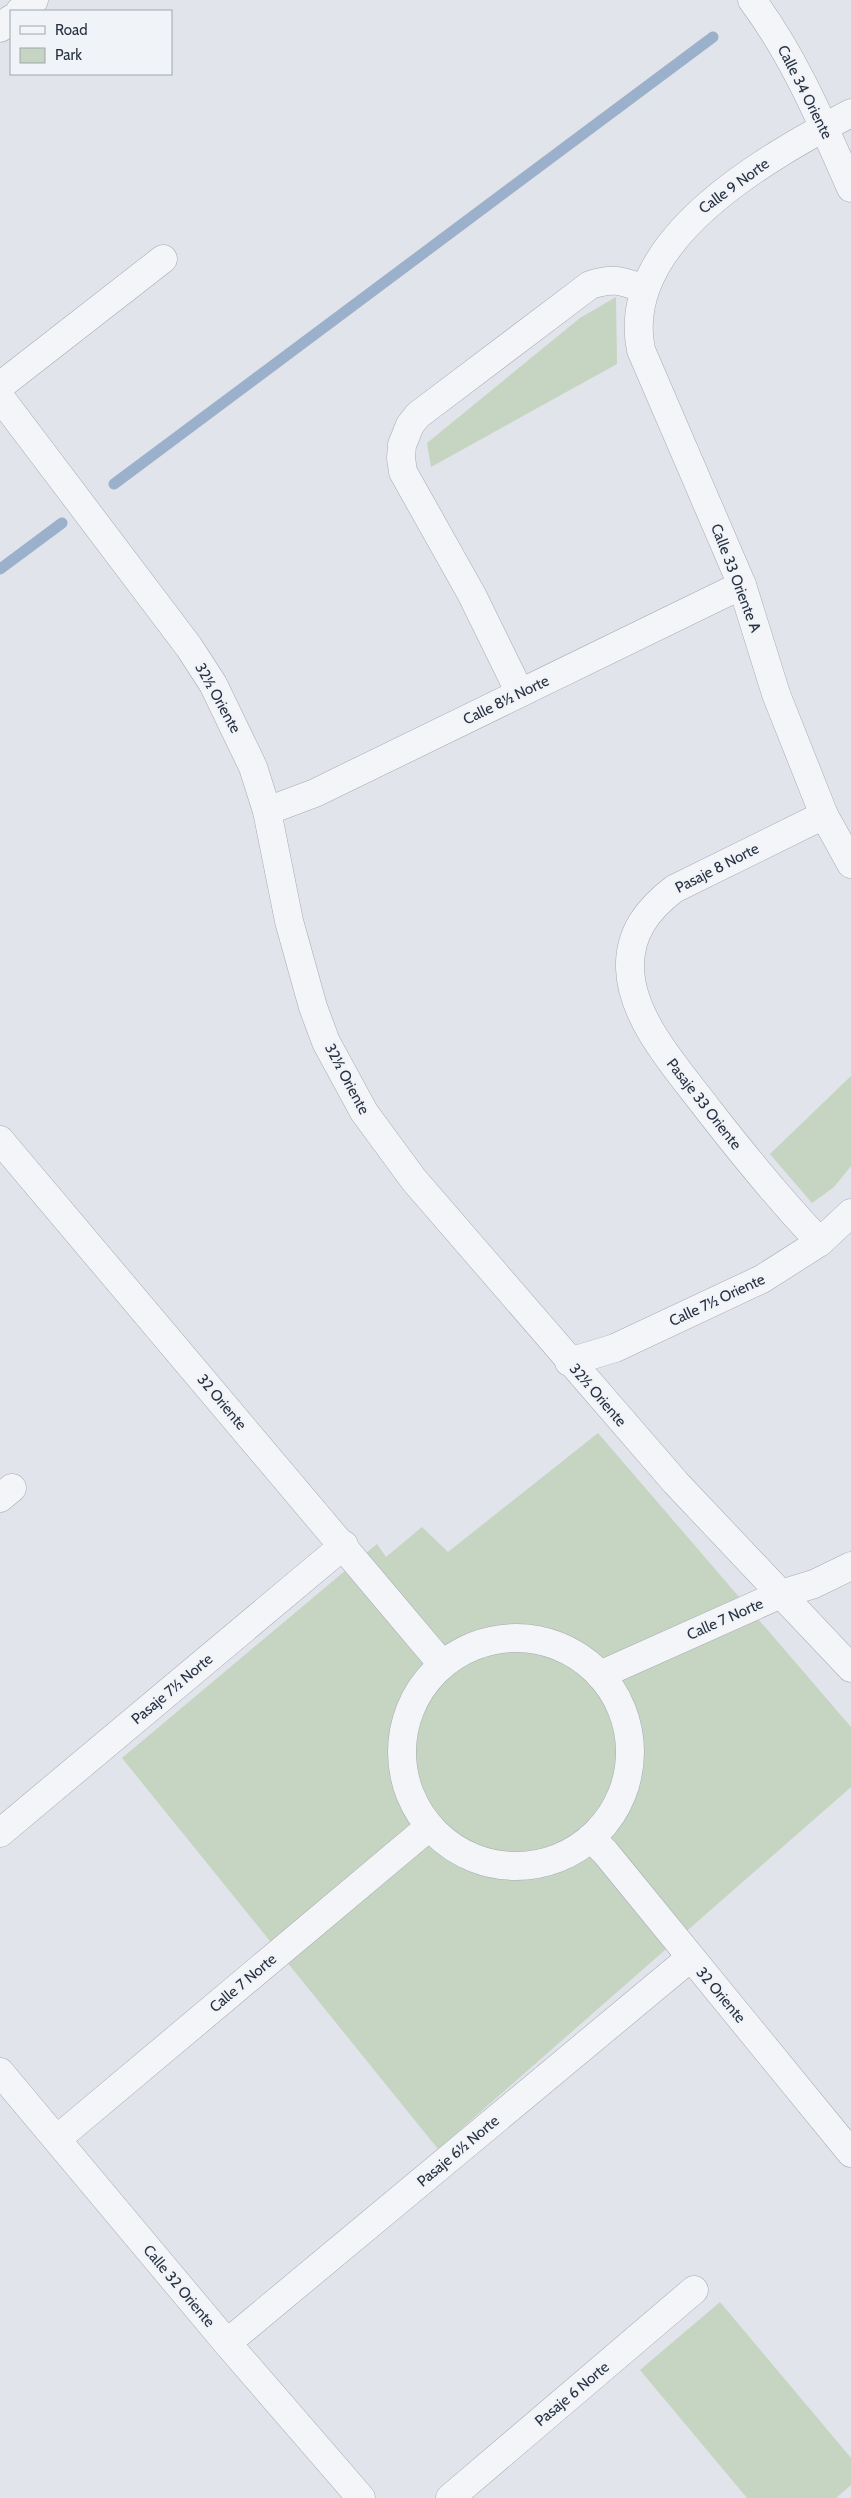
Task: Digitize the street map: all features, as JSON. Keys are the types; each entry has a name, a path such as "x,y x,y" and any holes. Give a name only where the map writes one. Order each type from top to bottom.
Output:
{"street":[{"path":"21,10 34,0"},
{"name":"Calle 34 Oriente","path":"752,0 787,53 824,127 851,188"},
{"path":"0,28 10,20"},
{"name":"Calle 9 Norte","path":"645,289 674,240 699,212 752,171 851,112"},
{"path":"0,386 163,260"},
{"path":"520,693 472,595 412,492 403,472 402,445 410,425 418,415 590,285 606,279 620,280 645,289"},
{"name":"Calle 33 Oriente A","path":"645,289 639,308 638,333 641,350 742,585 776,694 824,815 851,864"},
{"name":"32½ Oriente","path":"0,397 144,585 209,677 234,724 253,767 267,811 302,972 326,1042 364,1112 388,1147 569,1362 676,1483 851,1668"},
{"name":"Calle 8½ Norte","path":"267,811 315,793 742,585"},
{"name":"Pasaje 8 Norte","path":"632,945 644,918 674,889 824,815"},
{"name":"Pasaje 33 Oriente","path":"632,945 630,969 632,983 645,1019 656,1039 729,1136 820,1242"},
{"name":"32 Oriente","path":"0,1140 344,1545 442,1664"},
{"name":"Calle 7½ Oriente","path":"569,1362 615,1348 762,1279 820,1242 851,1213"},
{"name":"Pasaje 7½ Norte","path":"0,1833 344,1545"},
{"name":"Calle 7 Norte","path":"600,1676 781,1594 814,1584 851,1566"},
{"path":"524,1638 545,1642 566,1650 584,1661 600,1676 616,1697 625,1720 630,1746 628,1772 620,1796 608,1819 590,1838 569,1852 546,1862 520,1867 494,1865 470,1858 448,1844 429,1827 412,1802 403,1773 402,1743 408,1714 415,1700 422,1687 442,1664 460,1652 480,1643 524,1638"},
{"name":"Calle 7 Norte","path":"57,2139 429,1827"},
{"name":"32 Oriente","path":"590,1838 605,1852 851,2153"},
{"name":"Pasaje 6½ Norte","path":"227,2343 690,1958"},
{"name":"Calle 32 Oriente","path":"0,2072 227,2343 360,2498"},
{"name":"Pasaje 6 Norte","path":"450,2498 694,2290"}],"green space":[{"path":"616,297 617,364 431,467 427,443 580,318"},
{"path":"851,1076 851,1166 834,1187 812,1203 770,1154"},
{"path":"598,1433 851,1727 851,1787 438,2149 122,1758 377,1544 386,1557 422,1527 448,1552"},
{"path":"720,2302 851,2458 851,2485 836,2498 747,2498 640,2370"}],"waterway":[{"path":"114,484 713,37"},
{"path":"0,569 62,523"}]}
